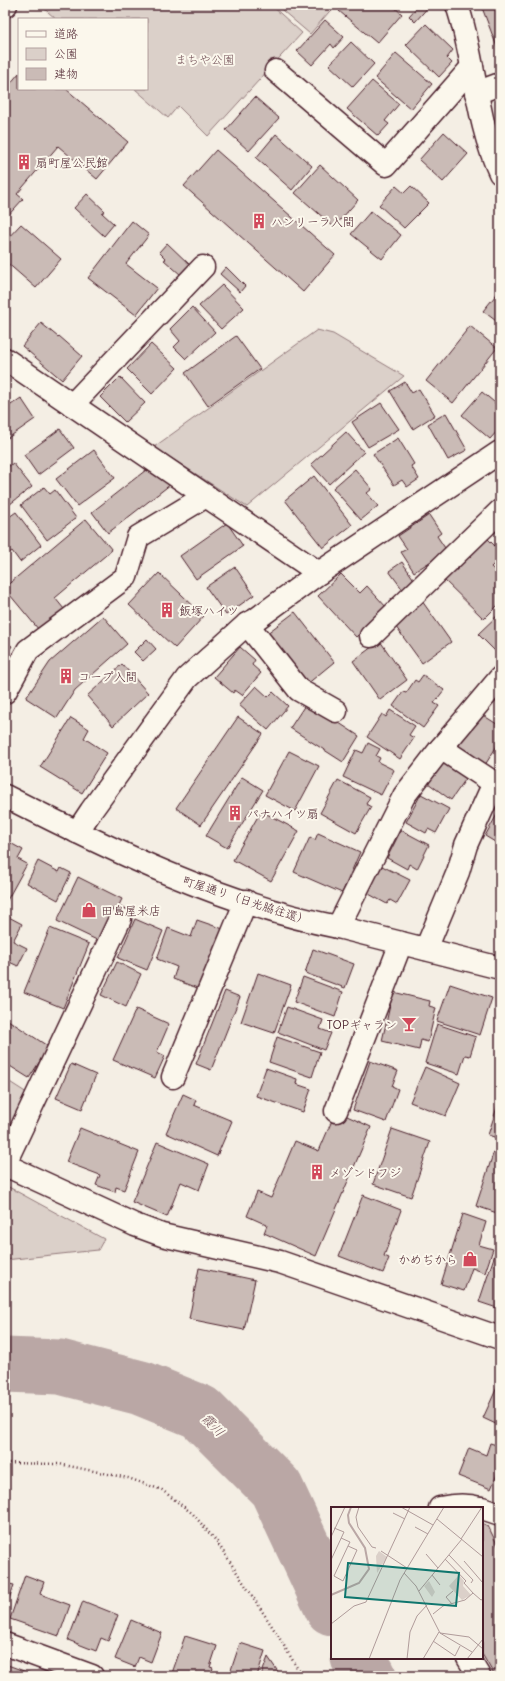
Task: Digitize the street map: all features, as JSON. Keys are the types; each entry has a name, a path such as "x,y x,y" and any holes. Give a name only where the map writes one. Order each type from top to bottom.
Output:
{"street":[{"path":"457,5 472,67 476,93 487,141 500,173"},
{"path":"276,71 386,165 472,67"},
{"path":"476,93 500,84"},
{"path":"72,405 203,267"},
{"path":"5,359 319,572"},
{"path":"77,832 90,811 187,678 247,624 256,620 319,572 500,452"},
{"path":"5,692 28,650 126,577 138,537 206,496"},
{"path":"371,636 500,511"},
{"path":"247,624 299,690 336,711"},
{"path":"338,927 404,796 441,748 500,678"},
{"path":"426,950 458,872 466,845 494,783 441,748"},
{"name":"町屋通り（日光脇往還）","path":"5,796 77,832 180,878 246,901 312,922 338,927 500,968"},
{"path":"173,1077 246,901"},
{"path":"120,919 5,1164 135,1225 162,1235 280,1262 500,1338"},
{"path":"336,1112 401,943"},
{"path":"445,1507 454,1505 470,1505 477,1507"},
{"path":"483,1509 500,1514"},
{"path":"5,1644 92,1676"},
{"path":"469,1659 479,1676"}],"path":[{"path":"5,1463 59,1464 128,1478 162,1490 192,1514 217,1542 277,1634 302,1676"}],"green space":[{"name":"まちや公園","path":"40,5 271,5 302,33 208,136 178,106 168,118 136,90 148,90 148,18 55,18"},
{"path":"276,5 335,5 310,34"},
{"path":"317,330 333,334 404,376 247,507 154,447"},
{"path":"5,1079 30,1095 5,1145"},
{"path":"5,1185 104,1239 98,1250 5,1260"}],"building":[{"path":"345,5 392,5 402,14 377,43 339,11"},
{"path":"419,5 430,5 415,22 409,16"},
{"path":"481,5 500,5 500,45 497,47"},
{"path":"325,20 344,37 334,48 331,44 312,65 297,51"},
{"path":"426,24 453,50 447,58 452,63 439,77 406,45"},
{"path":"351,42 374,64 353,87 329,65"},
{"path":"396,53 432,84 411,109 375,78"},
{"name":"扇町屋公民館","path":"18,74 18,90 67,90 128,142 97,179 58,146 17,194 23,199 5,219 5,90"},
{"path":"372,81 399,104 385,121 389,124 378,136 347,109"},
{"path":"255,97 279,118 249,151 226,130"},
{"path":"444,132 468,154 443,182 419,160"},
{"path":"276,134 312,166 292,190 256,158"},
{"name":"ハンリーラ入間","path":"216,150 335,255 303,292 184,186"},
{"path":"320,165 358,200 334,227 295,193"},
{"path":"396,186 404,193 411,186 429,203 404,228 379,205"},
{"path":"87,194 105,211 102,213 114,224 104,236 74,208"},
{"path":"371,211 401,235 382,259 351,234"},
{"path":"132,221 149,235 126,264 157,288 136,315 88,278"},
{"path":"21,224 61,259 36,288 5,261 5,241"},
{"path":"167,243 190,265 181,275 164,260 166,259 159,252"},
{"path":"226,267 245,286 240,292 220,274"},
{"path":"222,285 244,308 221,329 199,306"},
{"path":"500,290 500,324 483,311"},
{"path":"192,307 215,332 186,359 174,347 180,341 170,329"},
{"path":"41,323 82,356 62,380 22,346"},
{"path":"470,326 497,348 453,403 426,381"},
{"path":"236,336 260,369 208,406 185,373"},
{"path":"151,344 177,368 152,394 127,369"},
{"path":"120,377 145,403 125,422 100,397"},
{"path":"405,382 412,393 419,389 435,415 413,429 390,391"},
{"path":"482,392 500,407 500,428 490,439 462,415"},
{"path":"21,398 35,419 5,440 5,409"},
{"path":"381,403 399,429 368,447 352,422"},
{"path":"446,413 467,450 448,460 428,424"},
{"path":"60,429 74,448 38,475 24,455"},
{"path":"346,432 364,452 329,484 311,464"},
{"path":"398,438 414,464 411,466 419,479 407,487 402,480 394,485 373,454"},
{"path":"94,450 115,478 77,506 56,479"},
{"path":"13,463 32,487 5,508 5,469"},
{"path":"355,469 372,489 367,493 378,506 361,520 333,488"},
{"path":"146,470 171,484 108,533 92,512"},
{"path":"314,476 352,525 323,548 285,500"},
{"path":"44,487 50,494 55,490 76,518 47,540 21,505"},
{"path":"16,512 41,545 20,562 12,551 5,556 5,520"},
{"path":"429,515 441,533 437,536 447,551 414,572 401,552 407,549 398,536"},
{"path":"86,519 112,550 55,598 64,609 39,630 5,589 5,587"},
{"path":"227,523 243,546 196,579 180,556"},
{"path":"484,535 500,551 500,558 491,567 500,575 500,603 484,619 442,578"},
{"path":"402,562 415,581 403,590 389,571"},
{"path":"235,567 254,595 226,615 206,587"},
{"name":"飯塚ハイツ","path":"159,573 204,616 175,648 129,605"},
{"path":"341,574 360,593 367,586 387,608 356,637 318,596"},
{"path":"422,601 451,642 422,663 393,623"},
{"path":"295,612 334,662 306,685 266,634"},
{"path":"500,613 500,648 496,652 478,634"},
{"name":"コープ入間","path":"103,616 127,644 75,690 57,718 26,698 50,662"},
{"path":"147,639 156,649 143,661 134,652"},
{"path":"380,641 407,680 380,700 353,661"},
{"path":"5,642 12,646 5,657"},
{"path":"240,647 255,660 252,665 261,673 242,695 235,690 233,693 214,677"},
{"path":"122,664 148,693 113,726 87,696"},
{"path":"423,675 444,690 434,703 439,706 423,728 393,706 403,692 406,693 415,680 418,682"},
{"path":"256,686 268,697 273,692 288,706 268,730 239,705"},
{"path":"307,702 359,736 343,762 290,728"},
{"path":"390,710 415,726 409,735 414,738 400,759 367,737 382,714 386,717"},
{"path":"478,712 500,726 500,741 485,765 456,747"},
{"path":"238,717 263,734 201,825 176,808"},
{"path":"71,718 89,729 84,738 107,753 82,793 40,767"},
{"path":"368,743 380,749 376,756 380,758 378,762 394,770 381,795 343,777 356,750 363,753"},
{"path":"289,751 319,766 295,811 265,795"},
{"path":"447,757 470,773 451,800 428,783"},
{"name":"パナハイツ扇","path":"242,777 263,790 227,848 206,836"},
{"path":"338,780 370,797 366,804 371,807 356,833 320,813"},
{"path":"421,794 449,809 436,833 428,829 426,833 406,822"},
{"path":"500,809 500,845 485,836"},
{"path":"261,811 299,831 271,881 233,860"},
{"path":"401,830 429,845 417,869 409,864 407,869 387,858"},
{"path":"318,833 360,852 342,893 294,872 310,837 315,840"},
{"path":"5,840 23,850 18,859 27,864 5,904"},
{"path":"38,861 59,872 61,868 71,873 58,900 27,883"},
{"path":"382,866 410,880 397,904 390,900 387,904 367,893"},
{"name":"田島屋米店","path":"78,877 122,899 101,942 57,921"},
{"path":"5,915 22,924 13,941 27,948 18,966 5,960"},
{"path":"135,919 163,931 147,970 118,958"},
{"path":"197,920 226,930 219,951 214,949 200,989 173,979 177,967 157,959 168,928 191,937"},
{"path":"50,928 89,944 63,1008 24,992"},
{"path":"313,949 354,964 345,988 305,973"},
{"path":"117,962 141,974 126,1007 101,995"},
{"path":"258,973 291,985 274,1033 241,1022"},
{"path":"303,977 343,992 335,1017 294,1002"},
{"path":"450,984 492,998 480,1035 437,1021"},
{"path":"225,991 240,997 211,1070 196,1064"},
{"name":"TOPギャラン","path":"393,992 430,1001 429,1006 436,1008 428,1042 421,1040 419,1050 382,1041"},
{"path":"287,1007 323,1020 320,1029 331,1033 324,1050 278,1032"},
{"path":"136,1009 169,1024 157,1052 165,1056 155,1078 113,1060"},
{"path":"5,1018 49,1047 29,1078 5,1063"},
{"path":"437,1024 476,1037 470,1056 465,1055 459,1074 425,1063"},
{"path":"277,1037 320,1052 312,1077 269,1062"},
{"path":"370,1061 398,1071 392,1086 398,1089 386,1122 353,1110"},
{"path":"71,1064 96,1075 82,1109 56,1098"},
{"path":"425,1067 460,1083 446,1116 410,1102"},
{"path":"266,1068 297,1079 296,1084 311,1089 303,1112 256,1096"},
{"path":"183,1094 196,1100 194,1105 232,1121 217,1156 166,1133"},
{"path":"500,1098 500,1139 488,1135"},
{"name":"メゾンドフジ","path":"336,1111 371,1127 316,1256 264,1233 267,1225 247,1216 257,1192 271,1198 295,1141 319,1151"},
{"path":"80,1128 139,1152 124,1190 116,1187 115,1192 96,1185 100,1175 66,1162"},
{"path":"392,1129 430,1142 411,1197 373,1184"},
{"path":"157,1142 209,1164 199,1190 181,1182 167,1217 132,1202"},
{"path":"494,1151 500,1153 500,1214 476,1206"},
{"path":"363,1195 401,1210 384,1256 389,1258 383,1273 339,1256"},
{"name":"かめぢから","path":"463,1214 486,1222 479,1245 493,1249 485,1273 472,1268 464,1291 441,1284"},
{"path":"497,1248 500,1249 500,1309 479,1302"},
{"path":"199,1268 255,1280 244,1330 189,1319"},
{"path":"500,1383 500,1426 483,1418"},
{"path":"490,1443 500,1446 500,1467 491,1489 458,1476 469,1448 486,1455"},
{"path":"483,1524 488,1526 500,1550 500,1676 495,1676 483,1656"},
{"path":"25,1575 44,1582 40,1594 70,1605 59,1636 10,1619"},
{"path":"5,1583 14,1585 5,1610"},
{"path":"83,1601 118,1615 108,1641 101,1638 96,1651 68,1640"},
{"path":"131,1620 162,1633 151,1662 139,1657 135,1667 115,1659"},
{"path":"185,1636 217,1646 210,1667 213,1668 210,1676 171,1676"},
{"path":"240,1643 265,1651 257,1676 229,1676"},
{"path":"268,1657 281,1676 261,1676"},
{"path":"5,1664 32,1674 31,1676 5,1676"}],"waterway":[{"name":"霞川","path":"5,1365 60,1367 141,1388 200,1412 276,1488 331,1606"},
{"name":"霞川","path":"359,1659 369,1676"}],"place":[{"name":"扇町屋公民館","path":"24,162"},
{"name":"ハンリーラ入間","path":"259,221"},
{"name":"飯塚ハイツ","path":"167,610"},
{"name":"コープ入間","path":"66,676"},
{"name":"パナハイツ扇","path":"235,813"},
{"name":"田島屋米店","path":"89,910"},
{"name":"TOPギャラン","path":"409,1024"},
{"name":"メゾンドフジ","path":"317,1172"},
{"name":"かめぢから","path":"470,1259"}]}
